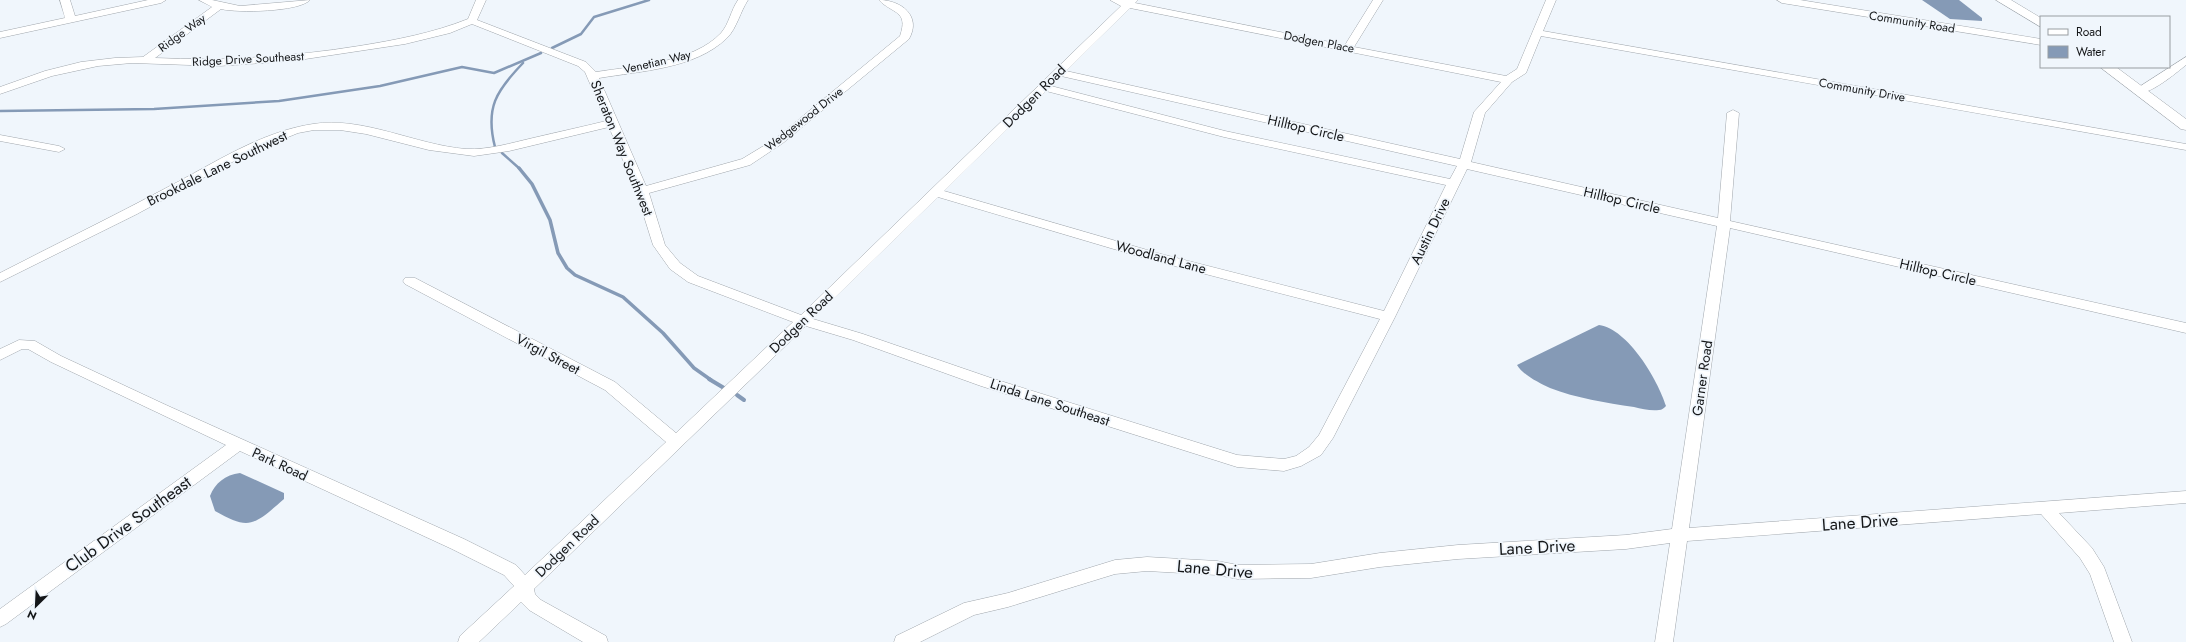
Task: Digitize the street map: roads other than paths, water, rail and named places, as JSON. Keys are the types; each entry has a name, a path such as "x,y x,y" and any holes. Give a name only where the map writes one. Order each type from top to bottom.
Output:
{"main road":[{"path":"2002,0 2040,22"},
{"path":"2108,68 2186,126"}],"street":[{"path":"65,0 71,20"},
{"path":"0,35 161,0"},
{"path":"204,0 219,6 268,7 305,0"},
{"path":"472,21 480,0"},
{"name":"Venetian Way","path":"594,76 678,59 704,49 724,34 735,10 743,0"},
{"name":"Wedgewood Drive","path":"642,191 730,168 746,162 779,141 905,37 909,26 908,19 903,12 884,0"},
{"path":"1349,47 1378,0"},
{"name":"Austin Drive","path":"1301,460 1315,451 1325,438 1388,317 1453,183 1464,164 1480,112 1508,80 1522,71 1539,33 1551,0"},
{"name":"Community Road","path":"1782,0 2040,42"},
{"name":"Dodgen Place","path":"1126,2 1508,80"},
{"name":"Dodgen Road","path":"467,642 1044,87 1126,2"},
{"name":"Ridge Way","path":"144,60 219,6"},
{"name":"Sheraton Way Southwest","path":"472,21 582,64 594,76 642,191 659,245 675,266 693,279 802,320"},
{"name":"Ridge Drive Southeast","path":"0,91 50,72 104,61 144,60 219,63 331,54 398,43 450,31 472,21"},
{"name":"Community Drive","path":"1539,33 2186,147"},
{"path":"2140,91 2159,80 2186,60"},
{"name":"Hilltop Circle","path":"1058,72 2186,328"},
{"path":"1044,87 1224,134 1453,183"},
{"name":"Garner Road","path":"1664,642 1724,223 1733,113"},
{"name":"Brookdale Lane Southwest","path":"0,278 109,224 210,169 273,138 296,130 316,126 347,128 381,133 417,144 467,152 482,152 502,149 614,122"},
{"path":"0,138 59,149"},
{"name":"Woodland Lane","path":"935,192 1156,256 1388,317"},
{"name":"Virgil Street","path":"410,281 610,386 676,442"},
{"name":"Linda Lane Southeast","path":"802,320 858,337 994,384 1237,461 1284,465 1301,460"},
{"name":"Park Road","path":"0,355 19,346 30,344 56,359 237,445 465,547 510,570 525,587"},
{"name":"Club Drive Southeast","path":"0,618 237,445"},
{"name":"Lane Drive","path":"903,642 970,608 1008,600 1115,567 1147,564 1217,568 1238,572 1269,573 1345,567 1380,560 1458,552 1626,542 1679,535 2186,497"},
{"path":"2045,508 2086,553 2098,572 2123,642"},
{"path":"525,587 527,597 535,605 599,642"}],"water":[{"path":"1922,0 1959,0 1982,18 1982,21 1950,19"},
{"path":"1599,325 1610,329 1621,336 1640,357 1649,370 1662,395 1666,406 1664,408 1660,410 1646,410 1570,395 1536,381 1523,372 1517,365"},
{"path":"240,473 284,493 284,499 265,515 251,522 244,523 236,521 215,511 210,496 212,491 221,480"}],"waterway":[{"path":"552,48 581,34 594,17 649,0"},
{"path":"0,111 154,109 279,101 380,86 462,67 494,73 541,53"},
{"path":"495,147 491,121 495,101 506,82 523,63"},
{"path":"502,153 519,168"},
{"path":"519,168 532,184 550,220 558,253 567,268 575,275 623,297 663,333 694,368 711,380"},
{"path":"709,379 724,388"},
{"path":"737,395 744,400"}]}
